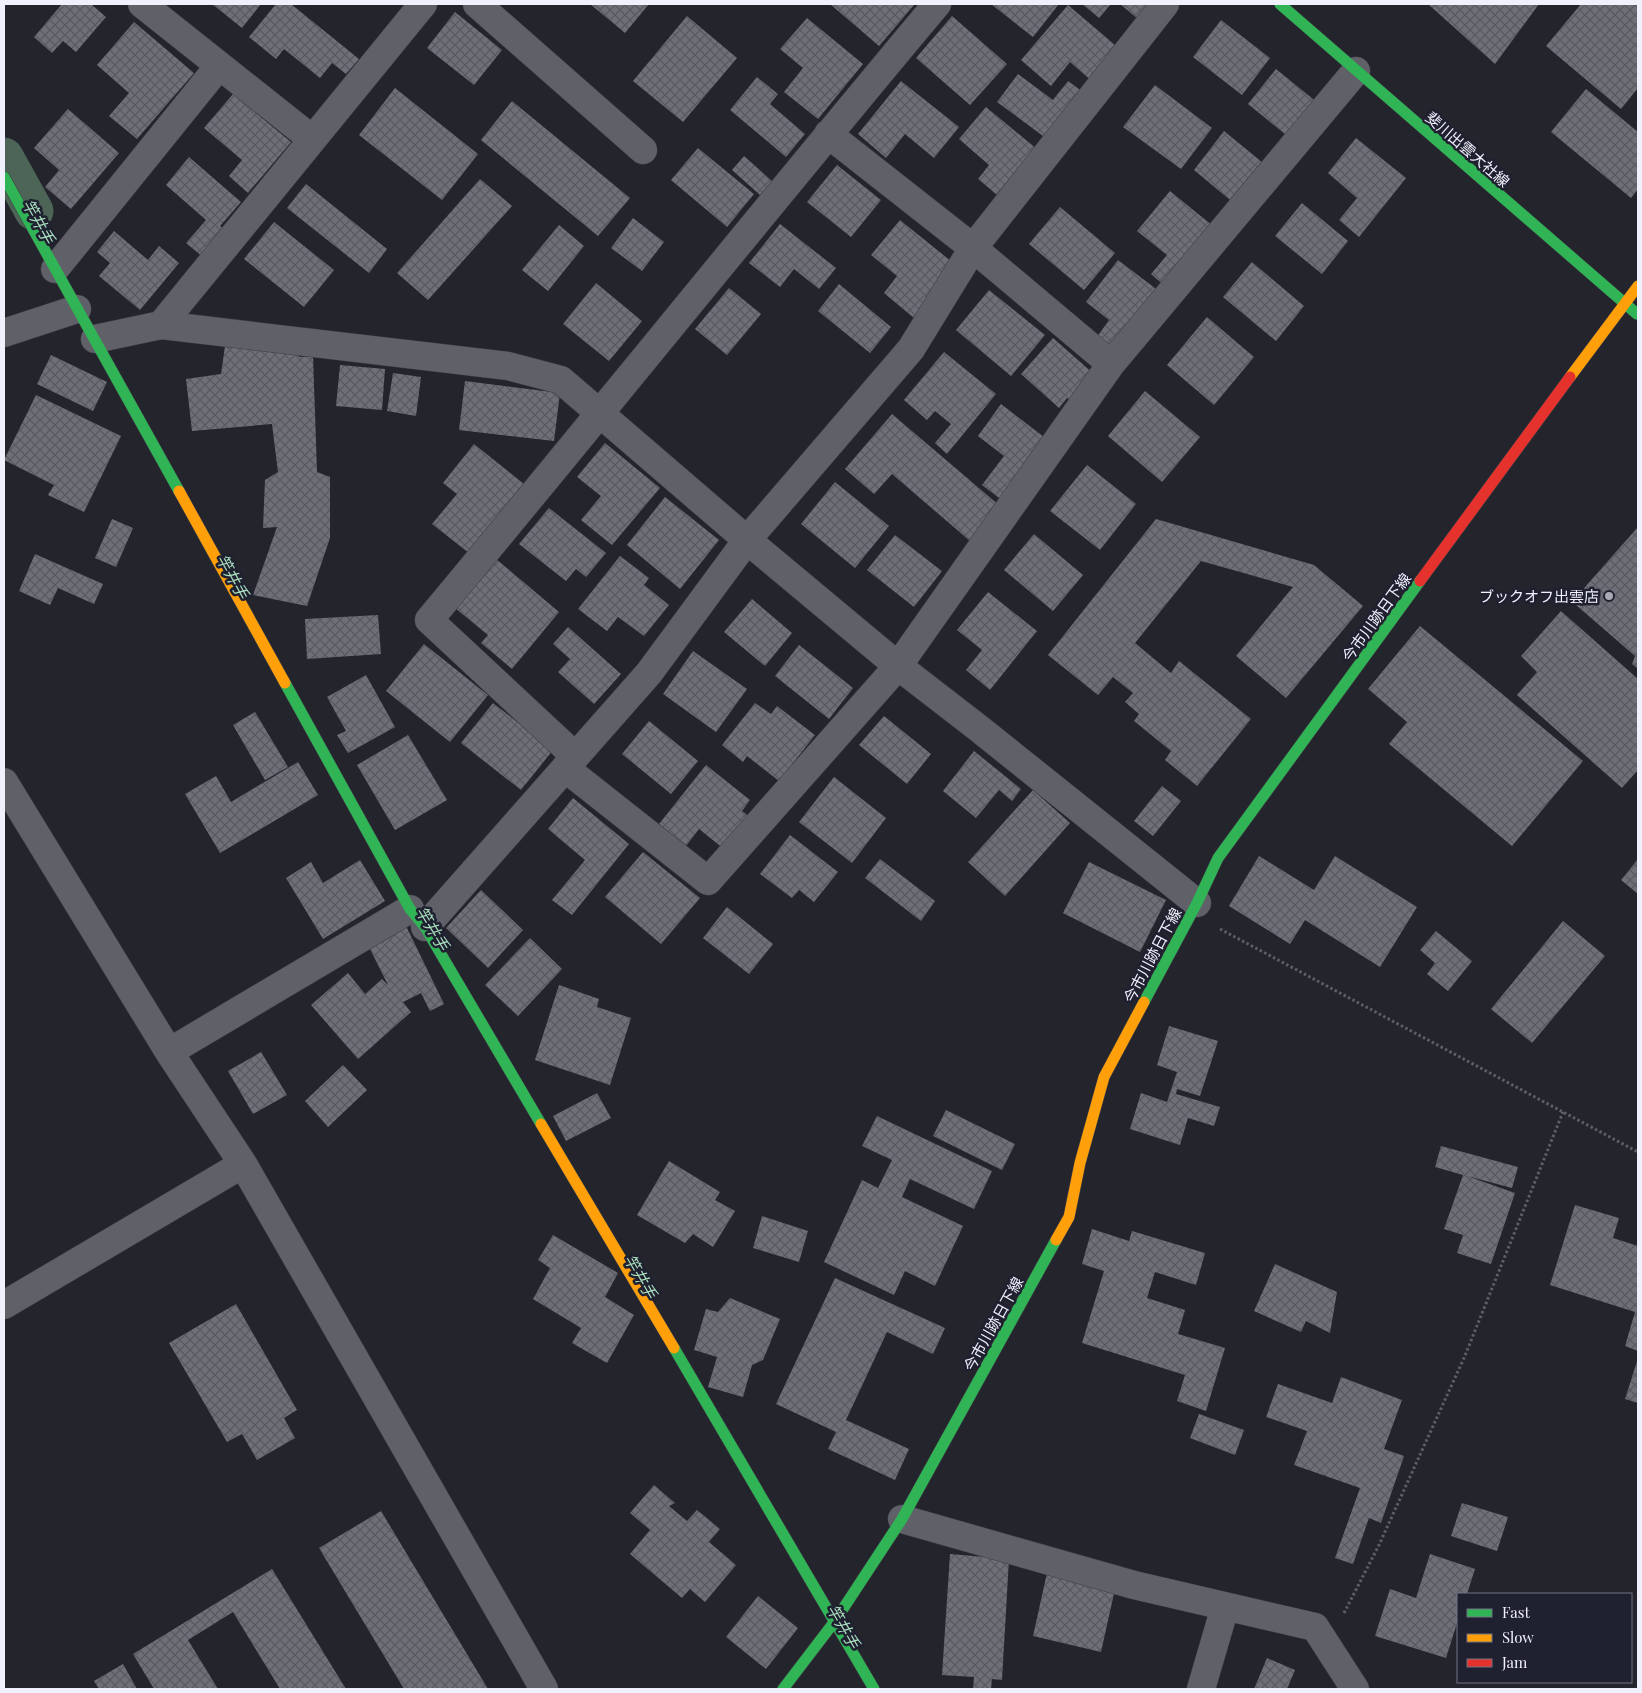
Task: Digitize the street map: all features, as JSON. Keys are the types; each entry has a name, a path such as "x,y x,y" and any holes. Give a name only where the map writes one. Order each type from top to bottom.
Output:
{"street":[{"path":"142,4 312,139"},
{"path":"161,325 423,4"},
{"path":"477,4 643,150"},
{"path":"937,4 828,134 601,414 430,620 570,762 708,881 898,666 1111,364 1356,71"},
{"path":"169,1052 418,918 570,762 649,673 747,540 911,349 973,248 1165,4"},
{"name":"斐川出雲大社線","path":"1280,4 1638,315"},
{"path":"55,269 219,66"},
{"path":"828,134 973,248 1111,364"},
{"path":"4,177 418,918 874,1689"},
{"name":"今市川跡日下線","path":"783,1689 835,1621 902,1519 1069,1217 1080,1163 1104,1077 1194,908 1218,858 1638,286"},
{"path":"4,333 77,309"},
{"path":"95,339 161,325 508,366 561,380 747,540 898,666 985,733 1194,908"},
{"path":"4,782 169,1052 243,1164 544,1689"},
{"path":"4,1305 243,1164"},
{"path":"902,1519 1134,1585 1314,1627 1355,1689"},
{"path":"1201,1689 1225,1606"}],"path":[{"path":"1194,908 1562,1112 1638,1152"},
{"path":"1326,1646 1379,1545 1464,1358 1562,1112"}],"building":[{"path":"62,4 91,4 106,17 76,52 63,41 52,53 34,37"},
{"path":"212,4 261,4 242,28"},
{"path":"276,4 291,4 359,59 346,74 332,63 320,78 284,49 276,59 249,37"},
{"path":"590,4 649,4 625,33"},
{"path":"830,4 915,4 879,46"},
{"path":"991,4 1059,4 1033,37"},
{"path":"1082,4 1111,4 1099,18"},
{"path":"1120,4 1161,4 1144,24"},
{"path":"1428,4 1539,4 1495,64"},
{"path":"1581,4 1638,4 1638,88 1621,109 1546,46"},
{"path":"1068,5 1122,51 1095,84 1070,62 1051,86 1021,60"},
{"path":"455,12 502,50 474,85 427,48"},
{"path":"687,16 737,58 683,122 633,81"},
{"path":"952,16 1007,64 970,105 916,58"},
{"path":"807,18 863,64 818,119 784,92 803,68 780,49"},
{"path":"1221,20 1270,58 1242,95 1193,57"},
{"path":"134,22 194,73 137,139 109,116 129,93 97,65"},
{"path":"1276,69 1324,108 1296,143 1248,104"},
{"path":"1018,74 1053,100 1068,81 1086,94 1051,142 997,102"},
{"path":"757,77 778,94 770,104 805,134 786,157 730,110"},
{"path":"901,81 959,127 934,158 905,134 886,158 858,134"},
{"path":"1155,85 1212,128 1181,169 1123,127"},
{"path":"395,88 478,154 442,200 359,135"},
{"path":"1586,89 1638,132 1638,189 1631,198 1551,132"},
{"path":"233,94 291,142 248,193 229,176 242,160 204,128"},
{"path":"512,101 630,198 598,236 481,140"},
{"path":"986,107 1044,155 997,195 978,179 989,165 959,139"},
{"path":"68,109 119,153 71,209 45,187 59,170 34,148"},
{"path":"1224,131 1268,167 1236,205 1194,170"},
{"path":"1356,138 1406,178 1359,237 1339,220 1357,198 1328,173"},
{"path":"698,148 754,194 727,227 671,180"},
{"path":"744,156 772,181 760,195 732,170"},
{"path":"189,157 241,202 220,226 226,230 203,257 186,243 206,220 166,185"},
{"path":"837,165 881,200 851,237 807,202"},
{"path":"480,179 512,206 428,300 397,273"},
{"path":"306,184 387,249 369,273 287,208"},
{"path":"1170,191 1224,235 1174,294 1151,274 1167,255 1137,231"},
{"path":"1302,203 1348,241 1322,274 1275,236"},
{"path":"1060,207 1115,253 1084,290 1029,244"},
{"path":"633,218 664,242 642,271 611,248"},
{"path":"900,220 957,266 914,318 884,293 897,276 871,255"},
{"path":"274,222 334,270 304,307 244,259"},
{"path":"780,224 836,268 819,289 794,269 780,287 749,263"},
{"path":"559,225 584,246 548,291 522,270"},
{"path":"114,231 148,260 159,246 179,263 140,310 99,276 110,263 97,252"},
{"path":"1118,260 1168,298 1123,357 1097,337 1109,320 1086,302"},
{"path":"1252,262 1304,306 1276,341 1223,297"},
{"path":"596,283 642,321 609,361 563,324"},
{"path":"839,284 891,327 870,353 818,311"},
{"path":"729,288 761,314 727,355 695,329"},
{"path":"989,290 1045,335 1011,376 956,330"},
{"path":"1207,317 1254,357 1214,405 1167,365"},
{"path":"1053,338 1103,382 1079,408 1067,398 1059,408 1021,374"},
{"path":"225,346 297,349 299,357 313,356 317,472 330,477 330,538 307,606 253,595 277,527 263,528 265,480 278,472 272,424 192,431 186,379 221,374"},
{"path":"944,352 996,394 947,454 935,443 951,424 935,411 927,420 904,400"},
{"path":"51,355 107,382 93,411 37,384"},
{"path":"340,365 385,369 382,410 336,406"},
{"path":"393,373 421,377 416,416 387,411"},
{"path":"465,381 560,393 554,441 459,430"},
{"path":"1145,391 1200,437 1162,482 1108,436"},
{"path":"36,395 121,436 84,512 48,495 54,485 4,460"},
{"path":"1001,404 1053,444 1007,504 982,485 1004,456 978,436"},
{"path":"892,414 1000,506 970,541 892,474 874,494 845,469"},
{"path":"605,443 660,488 612,545 581,520 601,496 577,477"},
{"path":"474,444 524,484 469,553 432,524 457,494 443,483"},
{"path":"1087,465 1136,504 1100,550 1050,511"},
{"path":"835,482 889,526 855,568 801,524"},
{"path":"665,497 719,540 680,589 627,545"},
{"path":"549,508 606,553 586,577 576,569 566,581 519,544"},
{"path":"112,519 133,528 116,567 95,558"},
{"path":"1156,519 1314,565 1363,606 1286,698 1236,656 1293,587 1201,561 1135,643 1171,673 1179,661 1251,719 1197,786 1165,760 1171,751 1134,721 1139,714 1125,702 1133,693 1113,677 1098,695 1048,655"},
{"name":"ブックオフ出雲店","path":"1638,527 1638,669 1632,664 1635,656 1576,605 1585,587"},
{"path":"1034,534 1083,575 1053,611 1004,570"},
{"path":"895,535 942,571 914,607 867,570"},
{"path":"35,554 103,584 94,604 58,588 50,605 19,591"},
{"path":"620,556 649,578 644,585 669,605 644,636 618,617 607,631 578,609"},
{"path":"496,559 559,612 512,669 481,643 488,635 455,608"},
{"path":"988,592 1037,631 990,690 966,670 982,650 957,630"},
{"path":"752,599 792,633 765,666 724,632"},
{"path":"1561,611 1638,679 1638,770 1622,788 1517,695 1537,672 1521,656"},
{"path":"378,615 381,654 307,659 305,619"},
{"path":"1420,626 1583,761 1512,846 1389,744 1407,722 1368,689"},
{"path":"568,627 621,674 594,704 558,672 570,659 553,644"},
{"path":"424,644 488,695 450,742 386,691"},
{"path":"799,645 853,688 829,719 775,676"},
{"path":"693,651 747,689 716,732 663,694"},
{"path":"366,675 395,727 348,753 337,735 346,731 327,697"},
{"path":"493,703 553,750 521,790 461,743"},
{"path":"755,703 771,714 777,706 815,735 779,781 747,756 743,762 722,745"},
{"path":"255,712 288,767 265,780 233,725"},
{"path":"884,716 931,754 907,784 859,745"},
{"path":"649,721 698,761 671,794 622,754"},
{"path":"408,735 447,800 395,830 357,765"},
{"path":"974,751 1021,789 1012,801 999,790 976,818 943,791"},
{"path":"298,762 318,795 220,853 185,794 216,776 231,802"},
{"path":"706,765 750,800 742,811 750,817 724,849 699,829 686,846 659,824"},
{"path":"834,777 886,818 852,863 799,822"},
{"path":"1162,786 1181,801 1153,836 1134,821"},
{"path":"1033,790 1070,823 1005,896 968,862"},
{"path":"573,798 629,844 572,915 552,900 585,860 548,829"},
{"path":"790,835 838,872 814,902 799,890 792,898 760,874"},
{"path":"643,852 700,898 661,944 605,897"},
{"path":"1259,856 1314,890 1335,856 1417,907 1380,967 1305,920 1290,944 1229,906"},
{"path":"880,859 935,901 921,921 865,878"},
{"path":"1638,859 1638,894 1621,880"},
{"path":"360,860 385,901 323,939 286,878 311,862 323,883"},
{"path":"1089,862 1166,900 1140,952 1063,913"},
{"path":"481,890 523,930 488,968 446,928"},
{"path":"727,907 773,944 749,974 703,938"},
{"path":"1563,921 1605,956 1532,1043 1491,1009"},
{"path":"406,926 444,1004 430,1011 421,993 403,1002 411,1012 358,1059 311,1005 348,973 365,994 382,979 388,985 368,945"},
{"path":"1436,931 1472,961 1448,991 1427,974 1435,963 1420,950"},
{"path":"530,938 562,969 518,1016 485,985"},
{"path":"559,985 599,999 597,1007 631,1018 610,1085 535,1060"},
{"path":"1169,1026 1218,1041 1200,1096 1177,1089 1176,1094 1220,1107 1214,1126 1188,1118 1180,1145 1130,1129 1141,1093 1167,1102 1177,1072 1157,1065"},
{"path":"261,1052 287,1095 253,1114 228,1071"},
{"path":"343,1065 367,1090 328,1127 305,1101"},
{"path":"597,1093 611,1118 566,1141 553,1116"},
{"path":"946,1110 1015,1144 1002,1170 933,1136"},
{"path":"877,1116 992,1171 974,1209 910,1179 902,1197 963,1226 935,1286 905,1271 894,1295 824,1262 862,1180 878,1188 892,1160 862,1146"},
{"path":"1441,1146 1518,1167 1512,1188 1467,1176 1515,1193 1491,1264 1457,1253 1463,1235 1444,1229 1463,1175 1435,1167"},
{"path":"669,1161 720,1192 715,1200 735,1211 713,1247 693,1234 685,1243 637,1215"},
{"path":"1575,1205 1619,1218 1613,1238 1638,1246 1638,1351 1625,1346 1635,1312 1550,1285"},
{"path":"762,1216 808,1231 799,1262 753,1248"},
{"path":"1092,1229 1129,1241 1132,1231 1205,1253 1196,1285 1155,1272 1147,1298 1185,1310 1178,1334 1225,1348 1206,1411 1177,1401 1185,1375 1082,1343 1104,1271 1082,1264"},
{"path":"553,1235 618,1273 605,1297 634,1315 607,1363 572,1343 581,1328 533,1299 550,1268 538,1260"},
{"path":"1275,1264 1337,1292 1330,1333 1306,1321 1301,1332 1254,1311"},
{"path":"835,1278 945,1328 933,1354 887,1332 846,1420 909,1449 895,1480 828,1449 836,1432 776,1404"},
{"path":"730,1298 780,1319 763,1360 752,1365 743,1397 708,1387 717,1357 694,1350 706,1309 718,1312"},
{"path":"236,1304 297,1410 284,1418 295,1438 257,1460 242,1434 227,1442 169,1343"},
{"path":"1638,1358 1638,1403 1625,1399"},
{"path":"1341,1377 1402,1400 1384,1449 1404,1456 1381,1523 1369,1518 1353,1564 1335,1558 1360,1488 1294,1465 1307,1431 1266,1417 1278,1384 1332,1403"},
{"path":"1199,1414 1244,1430 1235,1455 1190,1438"},
{"path":"654,1485 675,1503 669,1506 687,1521 697,1510 720,1529 709,1542 736,1565 705,1602 690,1589 682,1598 630,1554 650,1530 630,1513"},
{"path":"1462,1503 1508,1517 1497,1551 1451,1536"},
{"path":"381,1511 488,1689 404,1689 319,1548"},
{"path":"950,1554 1009,1559 1002,1680 992,1679 991,1689 973,1689 974,1677 942,1675"},
{"path":"1430,1554 1475,1569 1467,1593 1457,1593 1457,1623 1446,1658 1375,1636 1390,1589 1416,1598"},
{"path":"272,1569 346,1689 280,1689 233,1612 188,1640 218,1689 154,1689 133,1654"},
{"path":"1047,1573 1115,1589 1101,1652 1033,1636"},
{"path":"758,1596 798,1628 766,1669 726,1637"},
{"path":"1267,1658 1295,1670 1287,1689 1254,1689"},
{"path":"123,1664 137,1689 99,1689 94,1681"}],"waterway":[{"name":"竿井手","path":"4,157 34,211"}],"traffic: fast":[{"path":"1280,4 1637,314"},
{"path":"4,177 179,491"},
{"path":"1144,1002 1197,903 1218,858 1420,581"},
{"path":"285,683 410,909 425,927 541,1124"},
{"path":"783,1689 835,1621 902,1519 1056,1240"},
{"path":"674,1348 874,1689"}],"traffic: slow":[{"path":"1570,377 1638,286"},
{"path":"179,491 285,683"},
{"path":"1056,1240 1069,1217 1080,1163 1104,1077 1144,1002"},
{"path":"541,1124 674,1348"}],"traffic: jam":[{"path":"1420,581 1570,377"}],"place":[{"name":"ブックオフ出雲店","path":"1609,596"}]}
